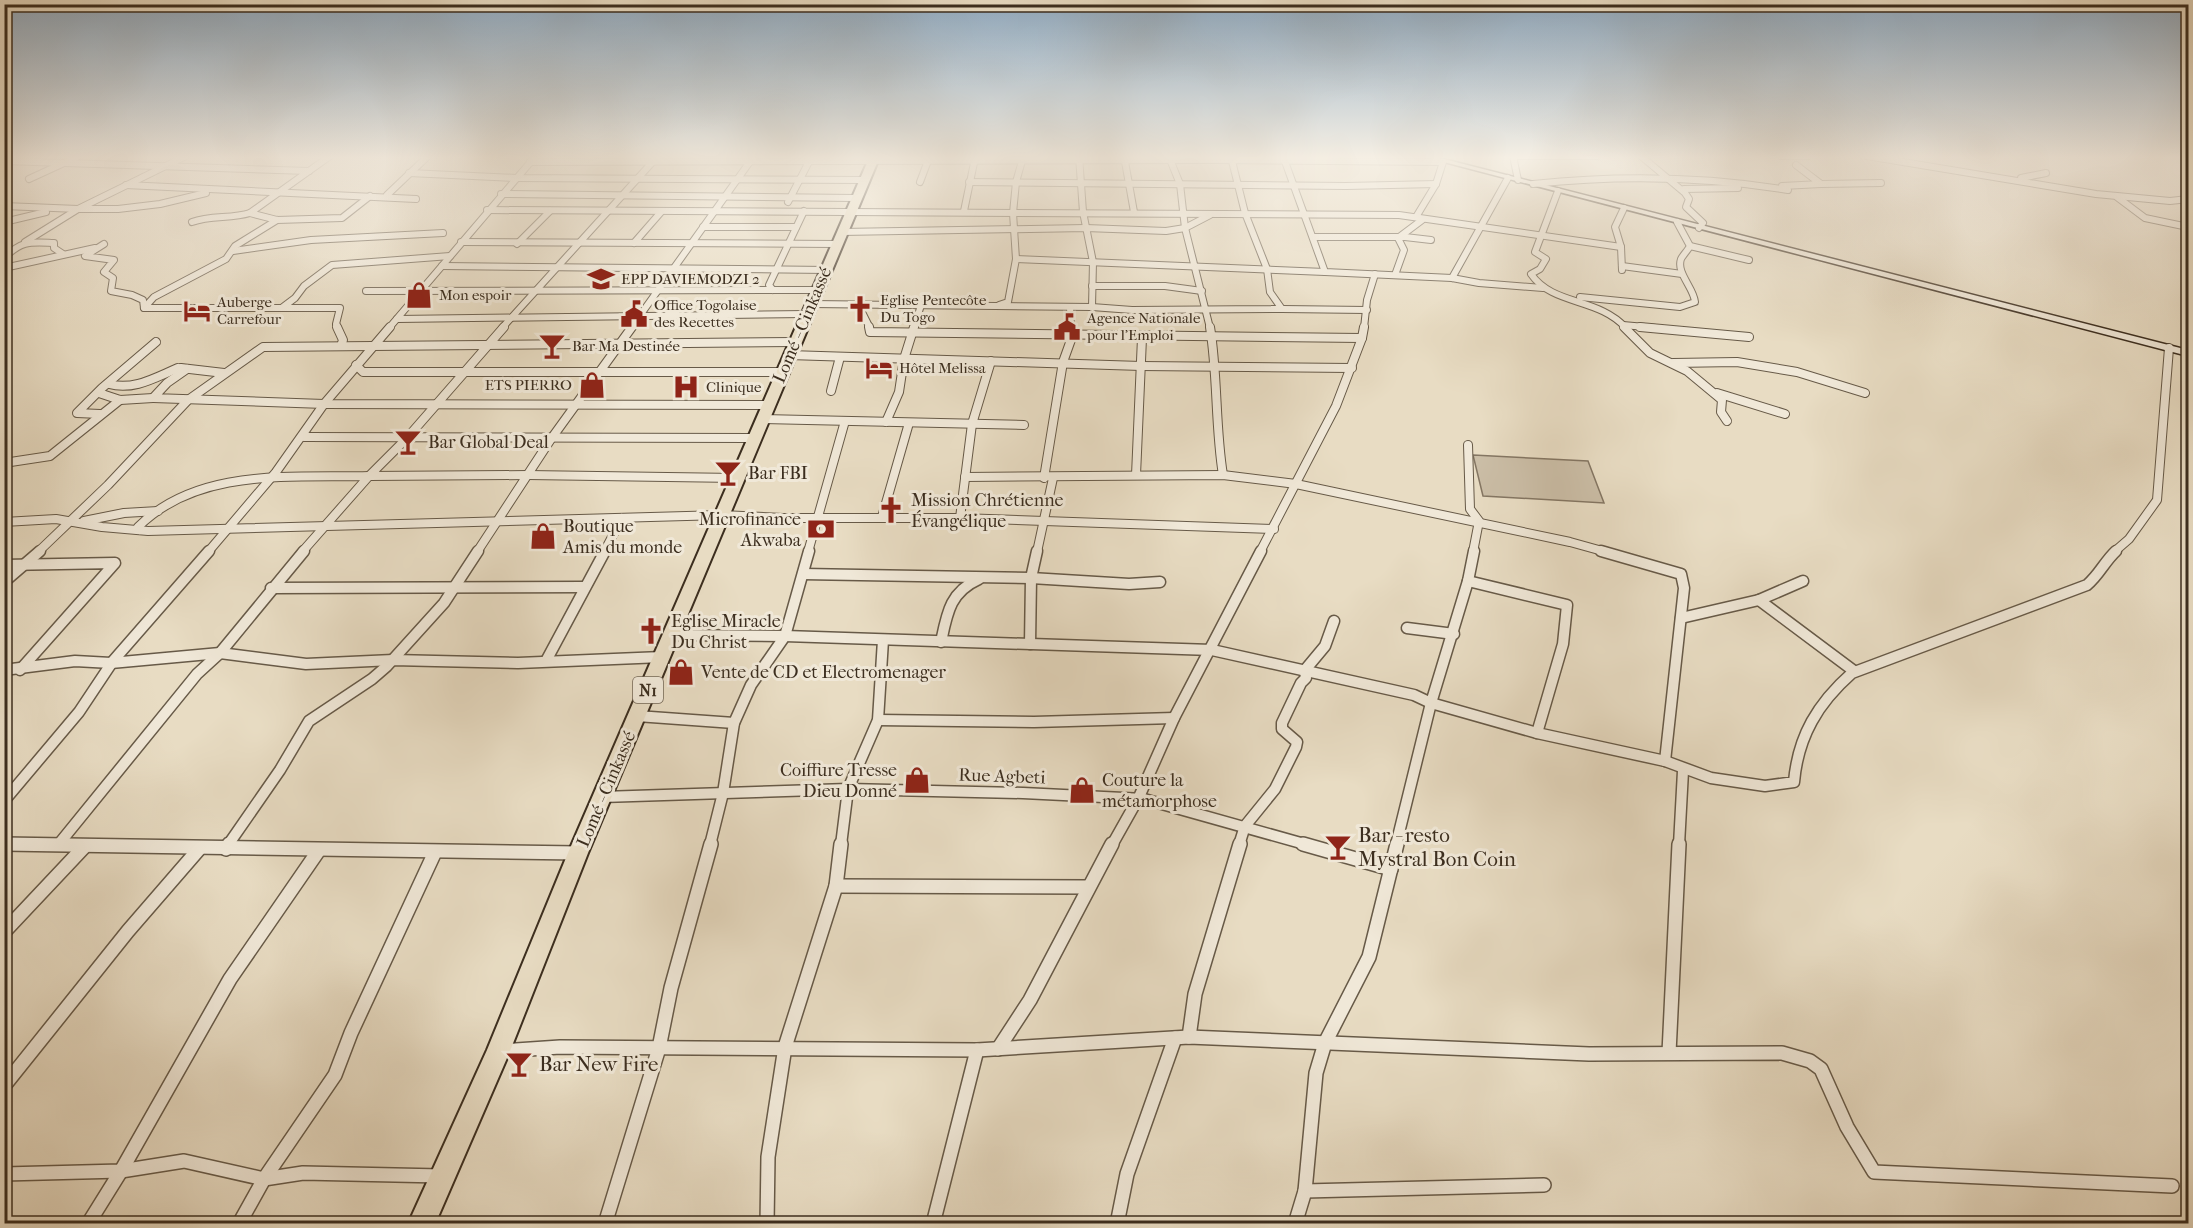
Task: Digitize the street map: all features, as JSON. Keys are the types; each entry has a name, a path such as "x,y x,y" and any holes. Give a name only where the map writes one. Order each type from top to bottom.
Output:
{"highway":[{"name":"Lomé - Cinkassé","path":"421,1224 498,1051 578,853 827,270 849,213"}],"street":[{"path":"4,222 36,213"},
{"path":"6,254 71,213"},
{"path":"192,222 214,214 240,217 249,213"},
{"path":"251,213 277,220 342,218 348,213"},
{"path":"4,801 56,742 90,698 111,663 229,529 304,437 324,404 484,213"},
{"path":"517,244 548,213"},
{"path":"58,845 197,674 220,653 324,525 407,438 489,343 607,213"},
{"path":"634,243 660,213"},
{"path":"225,849 280,770 309,721 372,679 393,660 444,603 494,522 551,439 713,213"},
{"path":"773,290 769,285 803,213"},
{"path":"997,306 1008,302 1016,259 1013,213"},
{"path":"1083,213 1093,262 1092,307"},
{"path":"1166,213 1235,213"},
{"path":"1245,213 1267,269 1270,292 1282,309"},
{"path":"1302,213 1325,272"},
{"path":"1309,213 1419,218 1620,247"},
{"path":"1398,238 1421,213"},
{"path":"1452,278 1488,213"},
{"path":"1550,213 1535,252 1546,259 1540,269 1531,274 1534,282 1615,316 1640,345 1653,355 1687,371 1714,392 1722,400 1721,412 1727,421"},
{"path":"1621,213 1615,226 1622,268 1682,274"},
{"path":"1643,213 2188,353"},
{"path":"1693,213 1703,223 1699,228"},
{"path":"2139,213 2145,218 2188,227"},
{"path":"1183,214 1194,265 1207,309 1216,365 1220,457 1223,475"},
{"path":"461,242 787,244 838,238 1014,230 1086,228 1166,231 1185,228 1212,214"},
{"path":"144,308 154,297 226,259 235,246 277,220"},
{"path":"1677,222 1689,246"},
{"path":"703,227 796,227"},
{"path":"1166,231 1187,236"},
{"path":"233,251 311,240 443,233"},
{"path":"1313,237 1431,240"},
{"path":"1395,275 1404,250 1398,238"},
{"path":"25,242 54,243 54,248 63,254"},
{"path":"4,268 25,266 63,254 101,246 85,256 114,260 104,272 113,278 111,291 143,300 144,308"},
{"path":"1689,246 1749,260"},
{"path":"1563,296 1680,307 1695,302 1695,297 1682,274 1681,260 1689,246"},
{"path":"283,307 296,298 304,286 332,265 450,256"},
{"path":"1016,259 1452,278 1479,283 1544,288"},
{"path":"442,266 827,270"},
{"path":"998,1049 1030,1000 1088,887 1138,799 1174,718 1212,650 1336,406 1362,338 1368,310 1367,300 1375,274"},
{"path":"1092,286 1165,286 1202,291"},
{"path":"366,291 773,290 812,303"},
{"path":"397,319 639,317 812,303 1092,307 1132,310 1368,310"},
{"path":"858,304 869,324 870,332 1142,338 1210,336 1362,338"},
{"path":"886,422 899,392 904,359 921,305"},
{"path":"1030,644 1031,578 1043,522 1063,362 1072,337 1070,307"},
{"path":"144,308 340,308 336,324 343,340 341,346"},
{"path":"1623,326 1749,337"},
{"path":"1136,475 1142,338"},
{"path":"100,414 77,413 156,342"},
{"path":"4,582 74,521 188,400 263,346 620,342 792,348 840,357 1142,366 1352,368"},
{"path":"671,635 785,636 1212,650 1414,695 1431,703 1537,733 1665,761 1683,771 1740,783 1782,786 1794,782 1805,727 1817,708 1854,671 2020,611 2087,585 2095,578 2105,561 2129,539 2157,500 2169,348"},
{"path":"831,391 840,357"},
{"path":"960,518 972,424 991,361"},
{"path":"1671,363 1737,362 1797,372 1865,393"},
{"path":"356,365 363,372"},
{"path":"106,388 148,381 174,368 224,373"},
{"path":"153,398 157,391 187,369"},
{"path":"346,377 363,372 782,372"},
{"path":"1818,389 1822,381"},
{"path":"106,388 120,400"},
{"path":"1714,392 1785,414"},
{"path":"4,463 50,456 120,400 153,398 324,404 577,403 765,412 845,421 1024,425"},
{"path":"605,1224 659,1048 671,988 701,884 723,793 734,723 751,685 785,636 845,421"},
{"path":"882,517 909,423"},
{"path":"304,437 754,438"},
{"path":"1295,1224 1305,1191 1316,1072 1325,1044 1369,957 1431,703 1454,634 1468,581 1479,521 1470,509 1468,445"},
{"path":"140,530 138,527 158,511 203,489 228,483 369,476 528,475 737,478"},
{"path":"965,477 1223,475 1296,484 1570,542 1681,574 1684,588 1665,761"},
{"path":"4,522 74,521 124,513 158,511"},
{"path":"74,521 102,527 140,530 722,515 960,518 1274,529"},
{"path":"546,661 622,518"},
{"path":"4,565 115,563 20,670"},
{"path":"803,574 1031,578 1129,584 1160,582"},
{"path":"941,642 947,611 963,586 984,577"},
{"path":"1468,581 1568,605 1563,644 1537,733"},
{"path":"1681,618 1759,600 1803,581"},
{"path":"271,588 585,587"},
{"path":"1759,600 1854,671"},
{"path":"1190,1037 1195,994 1245,826 1275,789 1296,747 1298,742 1282,729 1282,723 1301,683 1306,678 1305,670 1325,646 1334,621"},
{"path":"1407,628 1454,634"},
{"path":"767,1224 768,1157 785,1047 836,886 848,789 878,720 883,640"},
{"path":"4,670 75,662 111,663 220,653 306,664 393,660 546,661 662,657"},
{"path":"637,716 734,723"},
{"path":"878,720 1034,723 1174,718"},
{"path":"1669,1053 1671,974 1683,771"},
{"name":"Rue Agbeti","path":"602,797 848,789 1023,793 1138,799 1245,826 1391,869"},
{"path":"4,844 199,849 578,853"},
{"path":"4,932 84,846"},
{"path":"4,1086 128,932 199,849"},
{"path":"88,1224 121,1171 230,979 319,850"},
{"path":"239,1224 264,1179 335,1075 351,1033 435,852"},
{"path":"836,886 1088,887"},
{"path":"498,1051 560,1047 976,1050 1190,1037 1589,1054 1782,1053 1810,1061 1821,1069 1847,1127 1874,1172 2172,1186"},
{"path":"1117,1224 1127,1174 1175,1038"},
{"path":"933,1224 976,1050"},
{"path":"4,1174 121,1171 184,1161 264,1179 303,1173 441,1176"},
{"path":"1305,1191 1544,1185"}],"shaded area":[{"path":"1473,455 1588,461 1604,503 1483,496"}],"place":[{"name":"EPP DAVIEMODZI 2","path":"601,279"},
{"name":"Mon espoir","path":"419,295"},
{"name":"Eglise Pentecôte Du Togo","path":"860,309"},
{"name":"Auberge Carrefour","path":"197,311"},
{"name":"Office Togolaise des Recettes","path":"634,314"},
{"name":"Agence Nationale pour l'Emploi","path":"1067,327"},
{"name":"Bar Ma Destinée","path":"552,346"},
{"name":"Hôtel Melissa","path":"879,368"},
{"name":"ETS PIERRO","path":"592,385"},
{"name":"Clinique","path":"686,387"},
{"name":"Bar Global Deal","path":"408,442"},
{"name":"Bar FBI","path":"728,473"},
{"name":"Mission Chrétienne Évangélique","path":"891,510"},
{"name":"Microfinance Akwaba","path":"821,529"},
{"name":"Boutique Amis du monde","path":"543,536"},
{"name":"Eglise Miracle Du Christ","path":"651,631"},
{"name":"Vente de CD et Electromenager","path":"681,672"},
{"name":"Coiffure Tresse Dieu Donné","path":"917,780"},
{"name":"Couture la métamorphose","path":"1082,790"},
{"name":"Bar - resto Mystral Bon Coin","path":"1338,847"},
{"name":"Bar New Fire","path":"519,1064"}]}
